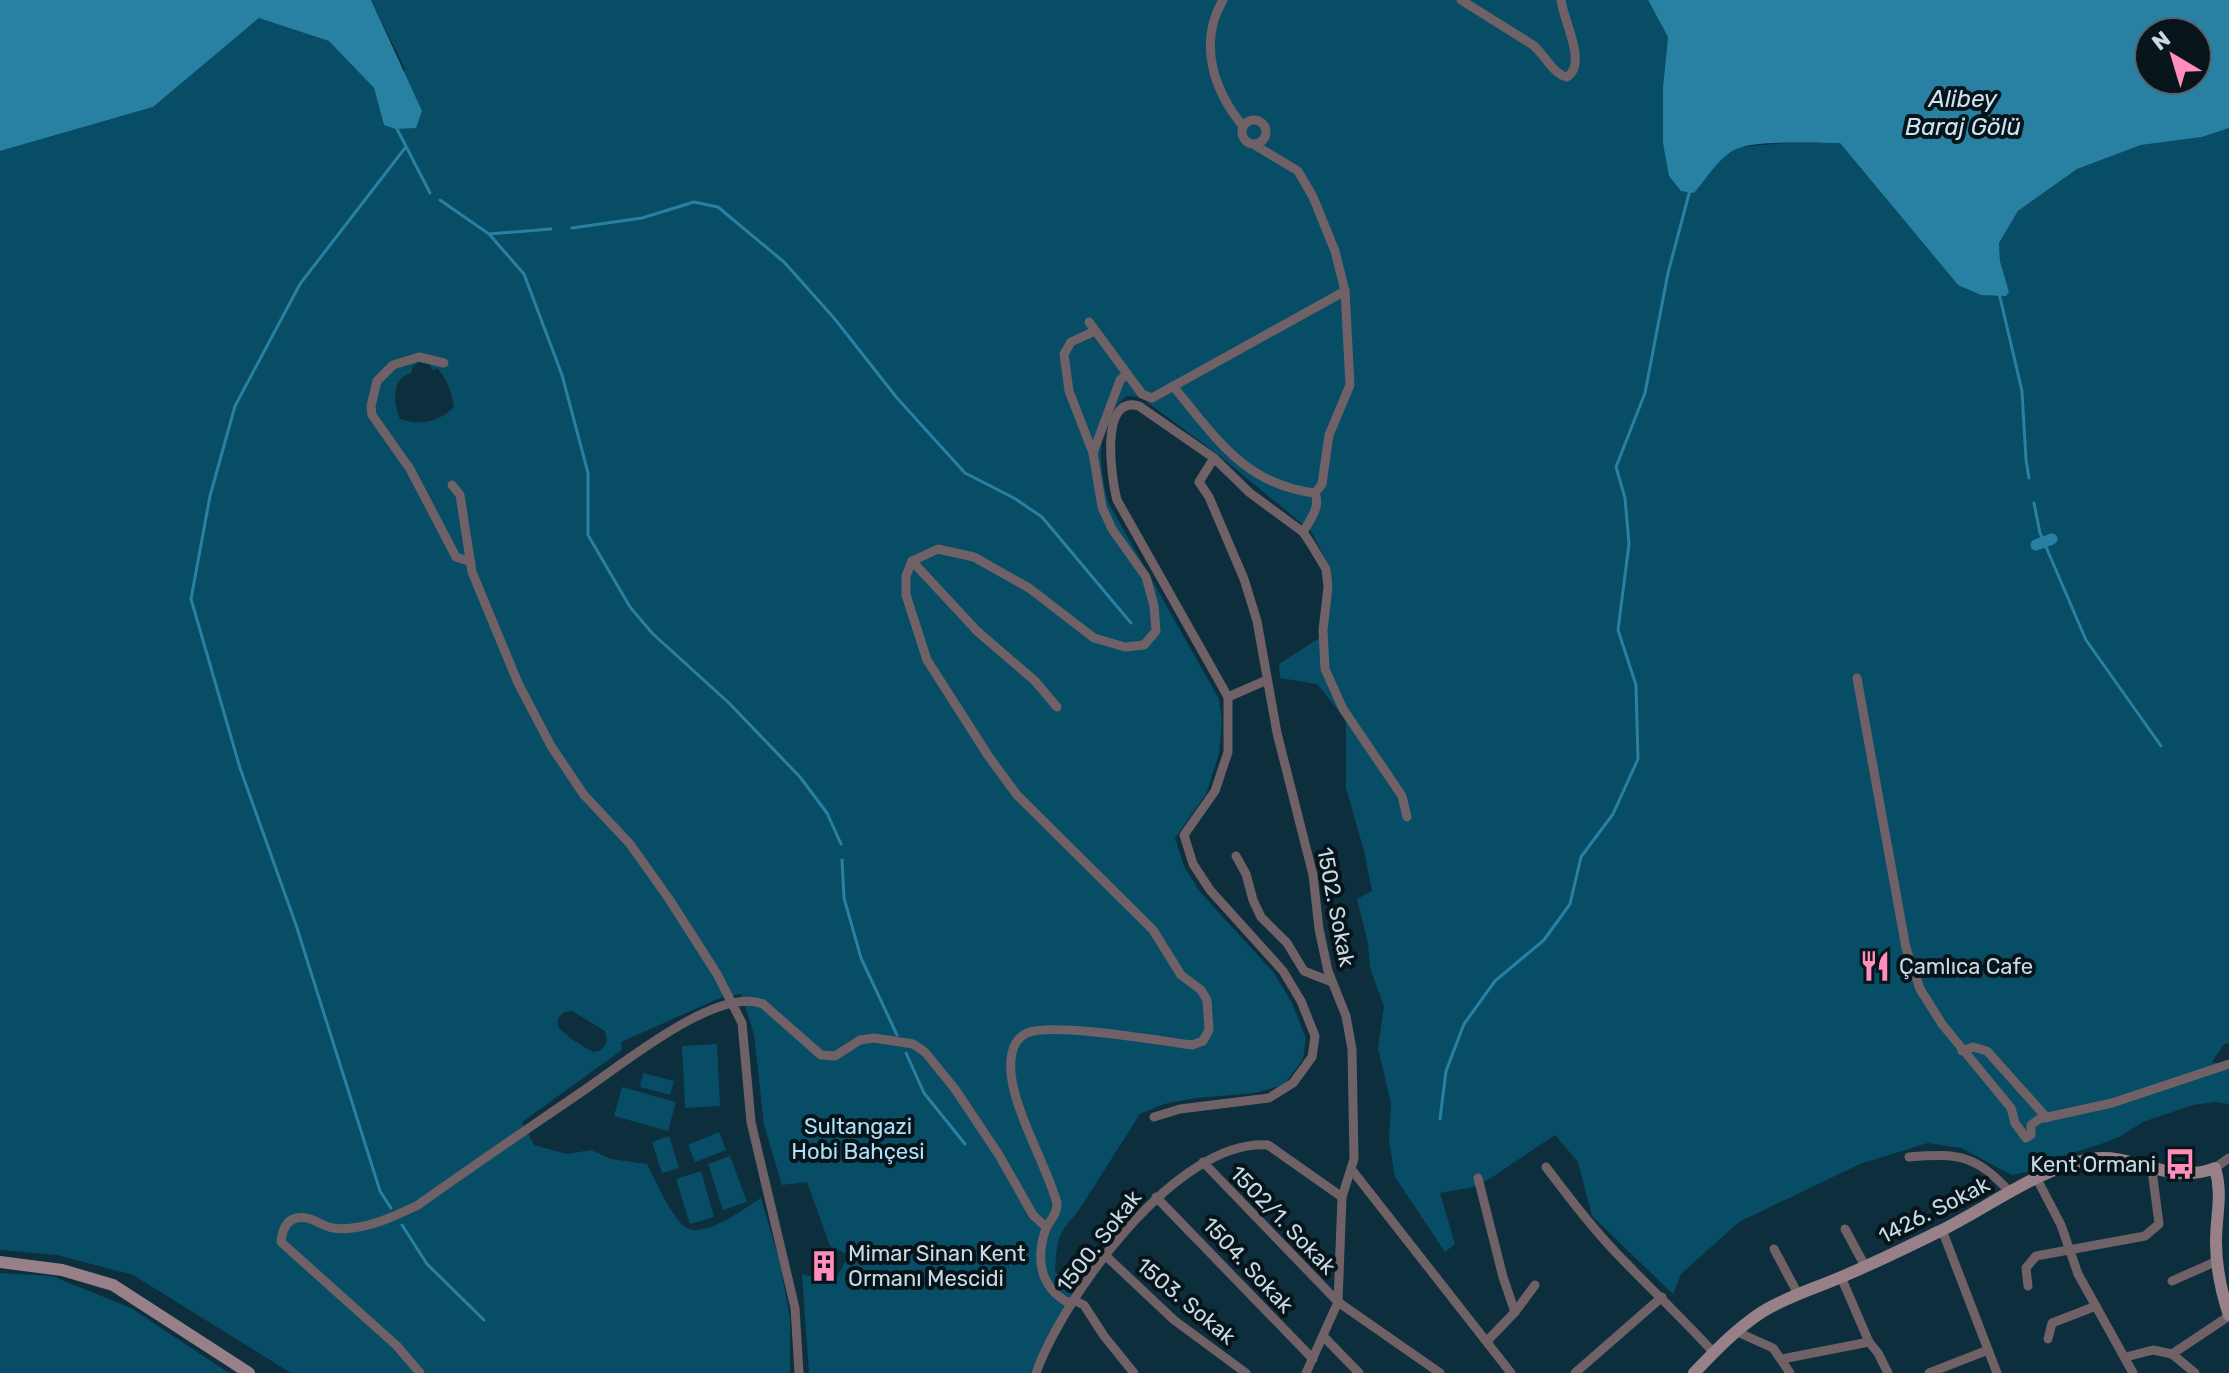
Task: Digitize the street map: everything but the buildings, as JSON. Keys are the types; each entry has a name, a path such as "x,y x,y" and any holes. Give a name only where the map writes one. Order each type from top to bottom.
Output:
{"main road":[{"name":"1426. Sokak","path":"1702,1370 1713,1352 1760,1313 1942,1230 2055,1169 2093,1159 2116,1159 2152,1170 2200,1173 2215,1168"},
{"path":"2215,1168 2225,1192 2217,1261 2229,1316"},
{"path":"0,1262 62,1270 113,1285 249,1373"}],"street":[{"path":"1223,0 1214,15 1208,46 1214,73 1227,106 1243,126 1243,137 1298,171 1313,197 1335,251 1345,291 1350,385 1329,435 1322,484 1315,493"},
{"path":"1461,0 1533,45 1557,73 1567,77 1573,73 1575,54 1561,0"},
{"path":"1243,126 1253,119 1264,124 1264,139 1253,144"},
{"path":"1134,1373 1084,1305 1059,1297 1048,1287 1041,1274 1040,1255 1046,1227 1054,1219 1057,1203 1015,1094 1011,1064 1015,1044 1027,1033 1078,1030 1192,1045 1203,1041 1209,1030 1207,1000 1201,990 1181,975 1153,930 1017,795 989,757 927,660 906,595 906,576 912,561 938,549 974,557 1029,588 1094,638 1125,647 1144,645 1156,631 1154,606 1146,577 1112,529 1102,507 1093,453 1069,391 1064,354 1071,342 1092,326 1146,397 1152,398 1345,291"},
{"path":"444,363 419,357 393,365 377,381 372,415 410,469 456,557 471,562"},
{"path":"1093,453 1120,380 1127,374"},
{"path":"1173,386 1228,453 1262,479 1292,490 1315,493"},
{"path":"1154,1117 1180,1109 1269,1098 1293,1083 1312,1057 1315,1036 1301,1001 1283,971 1210,890 1193,864 1184,835 1215,791 1228,752 1228,697 1117,500 1110,471 1111,435 1115,418 1125,406 1139,406 1214,458 1250,493 1303,532 1326,569 1325,669 1343,709 1402,796 1407,817"},
{"name":"1502. Sokak","path":"1214,458 1199,482 1209,497 1244,579 1257,621 1277,733 1313,875 1319,929 1332,982 1346,1016 1352,1049 1355,1117 1352,1170 1342,1197 1338,1302 1307,1373"},
{"path":"452,485 460,495 471,562 483,601 518,683 551,746 584,795 630,844 664,891 717,974 742,1023 751,1122 795,1308 799,1373"},
{"path":"1303,532 1317,508 1315,493"},
{"path":"912,561 977,631 1035,681 1057,707"},
{"path":"1857,678 1906,948 1920,989 1962,1051 2011,1108 2015,1123 2026,1138 2031,1135 2031,1125 2039,1119 2112,1103 2229,1064"},
{"path":"1228,697 1267,680"},
{"path":"1236,856 1246,874 1261,917 1287,943 1304,971"},
{"path":"1283,971 1304,971 1332,982"},
{"path":"420,1373 397,1346 281,1242 287,1224 295,1218 308,1218 332,1228 353,1227 406,1211 664,1034 733,1003 752,999 774,1010 821,1055 835,1056 860,1040 874,1038 913,1044 925,1052 955,1089 999,1155 1033,1215 1046,1227"},
{"path":"1962,1051 1973,1047 1987,1051 2047,1118"},
{"name":"1500. Sokak","path":"1036,1373 1053,1334 1106,1256 1156,1197 1203,1162 1234,1148 1268,1145 1342,1197"},
{"path":"1909,1157 1944,1154 1964,1157 1989,1170 2011,1193"},
{"path":"2215,1168 2229,1158"},
{"name":"1502/1. Sokak","path":"1203,1162 1338,1302 1440,1373"},
{"path":"1546,1167 1596,1231 1713,1352"},
{"path":"2215,1168 2229,1167"},
{"path":"1352,1170 1511,1373"},
{"path":"2028,1286 2026,1268 2036,1256 2145,1236 2154,1230 2159,1224 2152,1170"},
{"path":"1478,1178 1515,1312"},
{"path":"2037,1179 2061,1225 2078,1274 2133,1373"},
{"name":"1504. Sokak","path":"1156,1197 1313,1359"},
{"path":"1845,1229 1865,1266"},
{"path":"1942,1230 1997,1373"},
{"path":"1774,1249 1798,1294"},
{"name":"1503. Sokak","path":"1106,1256 1174,1320 1246,1373"},
{"path":"2172,1281 2217,1261"},
{"path":"1841,1277 1869,1342 1888,1373"},
{"path":"1487,1341 1535,1285"},
{"path":"1575,1373 1587,1369 1662,1297"},
{"path":"2048,1339 2052,1323 2096,1306"},
{"path":"2172,1354 2229,1316"},
{"path":"1735,1331 1773,1348 1787,1372"},
{"path":"1324,1337 1359,1373"},
{"path":"1782,1359 1869,1342"},
{"path":"1929,1373 1988,1350"},
{"path":"2126,1357 2153,1350 2172,1354 2195,1373"}],"green space":[{"name":"Sultangazi Hobi Bahçesi","path":"371,0 1648,0 1668,37 1663,87 1663,143 1723,158 1739,147 1840,143 1958,285 2009,293 2000,261 1999,243 2018,211 2077,169 2141,145 2202,137 2229,128 2229,1043 2224,1044 2212,1062 2229,1066 2229,1104 2193,1105 2143,1122 2101,1144 2053,1159 2031,1171 2012,1175 1961,1148 1928,1143 1860,1164 1739,1222 1681,1274 1673,1294 1592,1216 1578,1162 1555,1135 1474,1187 1440,1193 1455,1244 1445,1252 1395,1177 1389,1141 1391,1104 1378,1048 1384,1006 1370,968 1368,943 1357,899 1372,891 1346,788 1346,720 1317,684 1280,678 1279,664 1327,633 1331,570 1311,531 1216,453 1140,397 1127,396 1108,418 1101,445 1102,474 1108,502 1219,699 1222,721 1219,754 1206,794 1175,838 1184,866 1200,892 1274,973 1292,1003 1306,1038 1303,1059 1284,1085 1255,1093 1164,1104 1140,1114 1061,1233 1055,1272 1077,1290 1030,1373 809,1373 802,1274 834,1282 849,1255 830,1246 807,1182 782,1185 764,1125 754,1034 741,994 720,998 621,1042 622,1050 522,1122 534,1145 567,1154 591,1150 611,1159 647,1164 670,1209 687,1228 695,1230 714,1226 761,1198 779,1260 790,1317 790,1373 291,1373 133,1275 57,1255 0,1250 0,151 153,107 259,18 329,40 374,88 384,125 405,69","holes":["419,362 441,372 454,407 436,419 415,422 400,419 395,392 400,380 411,373 413,366","572,1011 605,1031 607,1042 601,1050 589,1050 558,1027 558,1018 564,1012"]},
{"path":"717,1044 720,1106 685,1108 682,1046"},
{"path":"643,1073 674,1081 670,1095 640,1087"},
{"path":"622,1087 676,1102 668,1131 614,1116"},
{"path":"719,1132 726,1150 695,1162 688,1145"},
{"path":"669,1136 679,1168 662,1173 652,1142"},
{"path":"730,1156 747,1202 723,1210 708,1164"},
{"path":"701,1171 714,1217 690,1224 676,1179"},
{"path":"0,1273 52,1276 131,1308 229,1373 0,1373"}],"water":[{"path":"0,0 371,0 422,111 416,128 396,129 384,125 374,88 329,41 259,18 153,107 0,151"},
{"name":"Alibey Baraj Gölü","path":"1648,0 2229,0 2229,128 2202,137 2141,145 2077,169 2018,211 1999,243 2000,261 2009,292 2006,296 1981,295 1958,285 1840,143 1748,145 1732,151 1720,161 1694,193 1681,191 1669,176 1663,143 1663,87 1668,37"}],"waterway":[{"path":"395,125 430,193"},
{"path":"391,1208 380,1191 296,925 240,768 191,599 210,496 235,406 300,284 405,148"},
{"path":"1440,1119 1446,1071 1464,1024 1495,981 1544,940 1570,904 1581,857 1613,814 1638,759 1636,685 1618,630 1629,544 1625,498 1616,467 1645,393 1668,273 1690,190"},
{"path":"440,200 489,234 524,274 562,375 588,473 588,535 630,607 652,633 729,703 800,777 827,813 841,844"},
{"path":"572,228 642,218 694,202 718,207 784,262 834,318 897,398 965,473 1014,498 1042,517 1131,623"},
{"path":"489,234 551,229"},
{"path":"1999,293 2022,391 2029,478"},
{"path":"2034,503 2040,533 2086,640 2161,746"},
{"path":"2036,545 2052,539"},
{"path":"842,860 844,898 861,958 897,1035"},
{"path":"906,1053 924,1093 965,1144"},
{"path":"402,1225 427,1264 484,1320"}],"place":[{"name":"Çamlıca Cafe","path":"1875,966"},
{"name":"Kent Ormani","path":"2180,1164"},
{"name":"Mimar Sinan Kent Ormanı Mescidi","path":"824,1266"}]}
